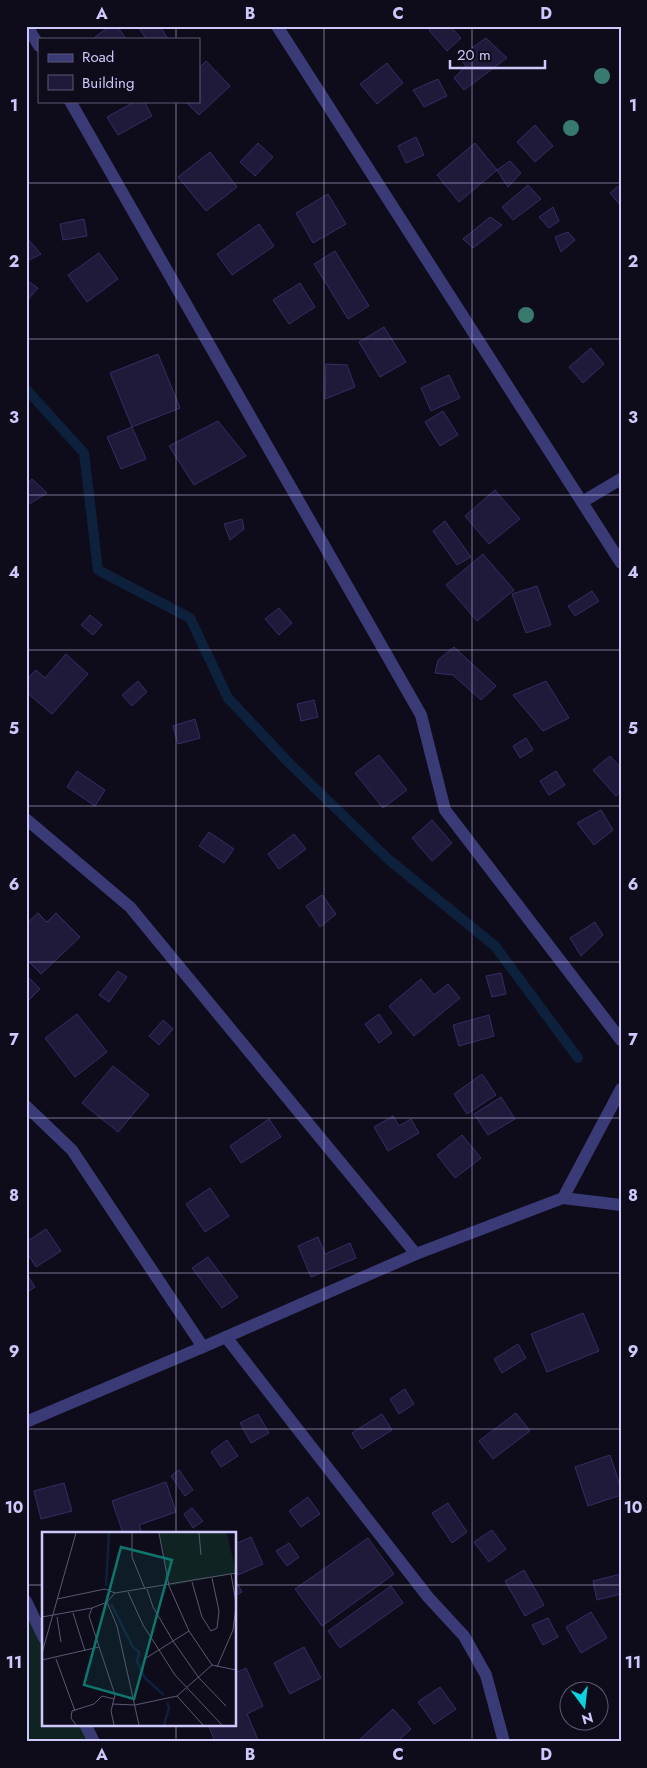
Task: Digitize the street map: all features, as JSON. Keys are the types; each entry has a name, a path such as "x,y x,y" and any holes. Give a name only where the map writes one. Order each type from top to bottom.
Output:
{"street":[{"path":"28,26 38,44"},
{"path":"277,26 621,563"},
{"path":"71,102 421,715 445,810 621,1040"},
{"path":"582,502 621,479"},
{"path":"26,819 130,907 416,1254"},
{"path":"563,1198 621,1089"},
{"path":"26,1106 72,1150 203,1348"},
{"path":"26,1422 203,1348 416,1254 563,1198 621,1205"},
{"path":"226,1337 428,1597 464,1636 486,1675 504,1742"},
{"path":"26,1601 42,1634"},
{"path":"86,1726 94,1742"}],"green space":[{"path":"26,1601 42,1634 42,1726 86,1726 94,1742 26,1742"}],"building":[{"path":"110,26 117,26 125,38 96,38"},
{"path":"138,26 160,26 167,38 145,38"},
{"path":"432,26 450,26 461,38 447,51 429,30"},
{"path":"486,38 507,58 464,90 454,78 466,66 459,57"},
{"path":"206,61 230,86 199,115 186,102 200,102 200,67"},
{"path":"387,63 403,83 377,104 360,84"},
{"path":"438,79 447,96 424,107 413,90"},
{"path":"134,102 145,102 152,116 118,135 107,117"},
{"path":"535,125 553,146 535,162 517,142"},
{"path":"416,137 424,155 406,163 398,146"},
{"path":"258,143 273,157 255,176 240,162"},
{"path":"475,143 497,170 459,202 437,175"},
{"path":"210,152 237,187 206,211 178,177"},
{"path":"510,161 521,173 508,187 497,170"},
{"path":"621,184 621,206 610,193"},
{"path":"528,185 541,199 513,220 502,207"},
{"path":"328,194 346,224 313,243 296,213"},
{"path":"553,207 559,221 549,228 539,217"},
{"path":"490,217 502,225 473,248 463,239"},
{"path":"84,219 87,236 63,240 60,224"},
{"path":"259,224 274,246 232,275 217,254"},
{"path":"568,232 575,240 561,252 555,237"},
{"path":"26,237 41,254 27,261 26,260"},
{"path":"335,251 369,306 348,319 314,264"},
{"path":"99,253 118,279 87,302 68,275"},
{"path":"26,280 38,288 26,302"},
{"path":"300,283 315,307 289,324 273,300"},
{"path":"384,327 406,362 380,377 359,342"},
{"path":"591,348 604,364 583,383 569,367"},
{"path":"158,354 180,408 132,427 110,373"},
{"path":"326,364 347,365 355,387 325,399"},
{"path":"449,375 460,398 431,411 421,388"},
{"path":"443,411 458,435 440,446 425,422"},
{"path":"218,421 246,456 194,485 169,446"},
{"path":"132,427 146,459 121,469 107,437"},
{"path":"32,479 47,493 26,506 26,485"},
{"path":"495,490 520,519 489,544 465,516"},
{"path":"242,519 244,529 230,540 224,524"},
{"path":"445,521 471,557 457,565 433,531"},
{"path":"483,554 514,590 477,621 446,585"},
{"path":"537,586 551,625 526,633 512,594"},
{"path":"592,591 599,601 575,616 568,606"},
{"path":"279,608 292,623 279,635 265,619"},
{"path":"90,615 102,625 93,635 81,625"},
{"path":"454,647 496,686 481,700 453,675 435,673 438,660"},
{"path":"66,654 88,674 52,714 26,692 26,680 36,670 45,678"},
{"path":"138,681 147,692 132,706 122,695"},
{"path":"546,681 569,718 543,731 513,695"},
{"path":"314,700 318,717 301,721 297,704"},
{"path":"195,719 200,738 178,744 173,726"},
{"path":"526,738 533,750 520,758 513,746"},
{"path":"379,755 407,790 383,808 355,773"},
{"path":"610,756 621,768 621,792 616,796 593,770"},
{"path":"77,771 105,790 95,806 67,787"},
{"path":"556,771 565,785 549,795 540,781"},
{"path":"601,810 613,830 594,845 577,823"},
{"path":"432,820 452,843 432,861 412,838"},
{"path":"209,832 234,849 224,863 199,846"},
{"path":"294,834 306,849 279,869 268,854"},
{"path":"322,895 336,914 320,927 306,906"},
{"path":"38,913 47,922 56,913 80,937 41,974 26,959 26,924"},
{"path":"595,922 603,935 581,956 570,938"},
{"path":"118,971 127,977 109,1002 99,995"},
{"path":"501,973 506,994 492,997 486,976"},
{"path":"26,975 40,989 26,1003"},
{"path":"421,979 434,995 448,984 460,998 414,1036 389,1006"},
{"path":"77,1014 107,1052 75,1077 45,1038"},
{"path":"379,1014 392,1033 379,1043 365,1024"},
{"path":"489,1015 494,1036 459,1046 453,1025"},
{"path":"163,1020 173,1029 159,1045 149,1036"},
{"path":"113,1066 149,1095 118,1132 82,1103"},
{"path":"482,1074 496,1095 467,1114 454,1094"},
{"path":"501,1097 515,1119 488,1135 474,1114"},
{"path":"393,1116 399,1126 411,1119 419,1133 388,1151 374,1127"},
{"path":"269,1119 281,1137 241,1163 230,1146"},
{"path":"462,1135 481,1158 455,1178 437,1155"},
{"path":"210,1188 229,1216 205,1232 186,1204"},
{"path":"46,1229 61,1251 36,1267 26,1251 26,1242"},
{"path":"318,1237 325,1254 350,1243 356,1258 311,1277 298,1246"},
{"path":"208,1257 238,1297 222,1308 192,1268"},
{"path":"26,1273 35,1287 26,1293"},
{"path":"583,1313 599,1351 547,1372 531,1334"},
{"path":"518,1344 526,1358 502,1373 494,1359"},
{"path":"405,1389 414,1404 399,1414 390,1399"},
{"path":"516,1413 530,1431 493,1459 479,1441"},
{"path":"258,1414 269,1433 251,1443 240,1423"},
{"path":"382,1414 392,1430 362,1449 352,1433"},
{"path":"227,1440 238,1456 221,1467 211,1452"},
{"path":"610,1455 621,1488 621,1495 588,1506 575,1467"},
{"path":"179,1470 193,1490 185,1496 171,1476"},
{"path":"166,1482 176,1512 139,1525 142,1532 123,1532 112,1501"},
{"path":"64,1483 72,1511 41,1519 34,1491"},
{"path":"308,1497 320,1514 301,1527 289,1511"},
{"path":"448,1503 467,1532 452,1543 432,1513"},
{"path":"192,1508 203,1521 193,1528 184,1514"},
{"path":"492,1530 506,1549 489,1562 474,1542"},
{"path":"251,1537 263,1564 238,1575 236,1570 236,1544"},
{"path":"368,1538 394,1574 322,1626 295,1589"},
{"path":"289,1543 299,1557 287,1566 276,1551"},
{"path":"524,1570 544,1605 525,1616 505,1581"},
{"path":"621,1574 621,1594 597,1600 593,1581"},
{"path":"236,1581 242,1592 236,1595"},
{"path":"391,1586 403,1603 340,1648 328,1631"},
{"path":"591,1612 607,1638 581,1653 566,1627"},
{"path":"548,1618 558,1637 543,1645 532,1625"},
{"path":"304,1647 321,1678 290,1694 274,1663"},
{"path":"246,1668 263,1706 247,1714 259,1742 215,1742 209,1726 236,1726 236,1673"},
{"path":"440,1687 456,1709 434,1724 418,1702"},
{"path":"393,1709 411,1729 397,1742 358,1741"}],"waterway":[{"path":"26,389 84,453 98,570 190,618 228,698 290,764 388,859 495,946 578,1058"}]}
